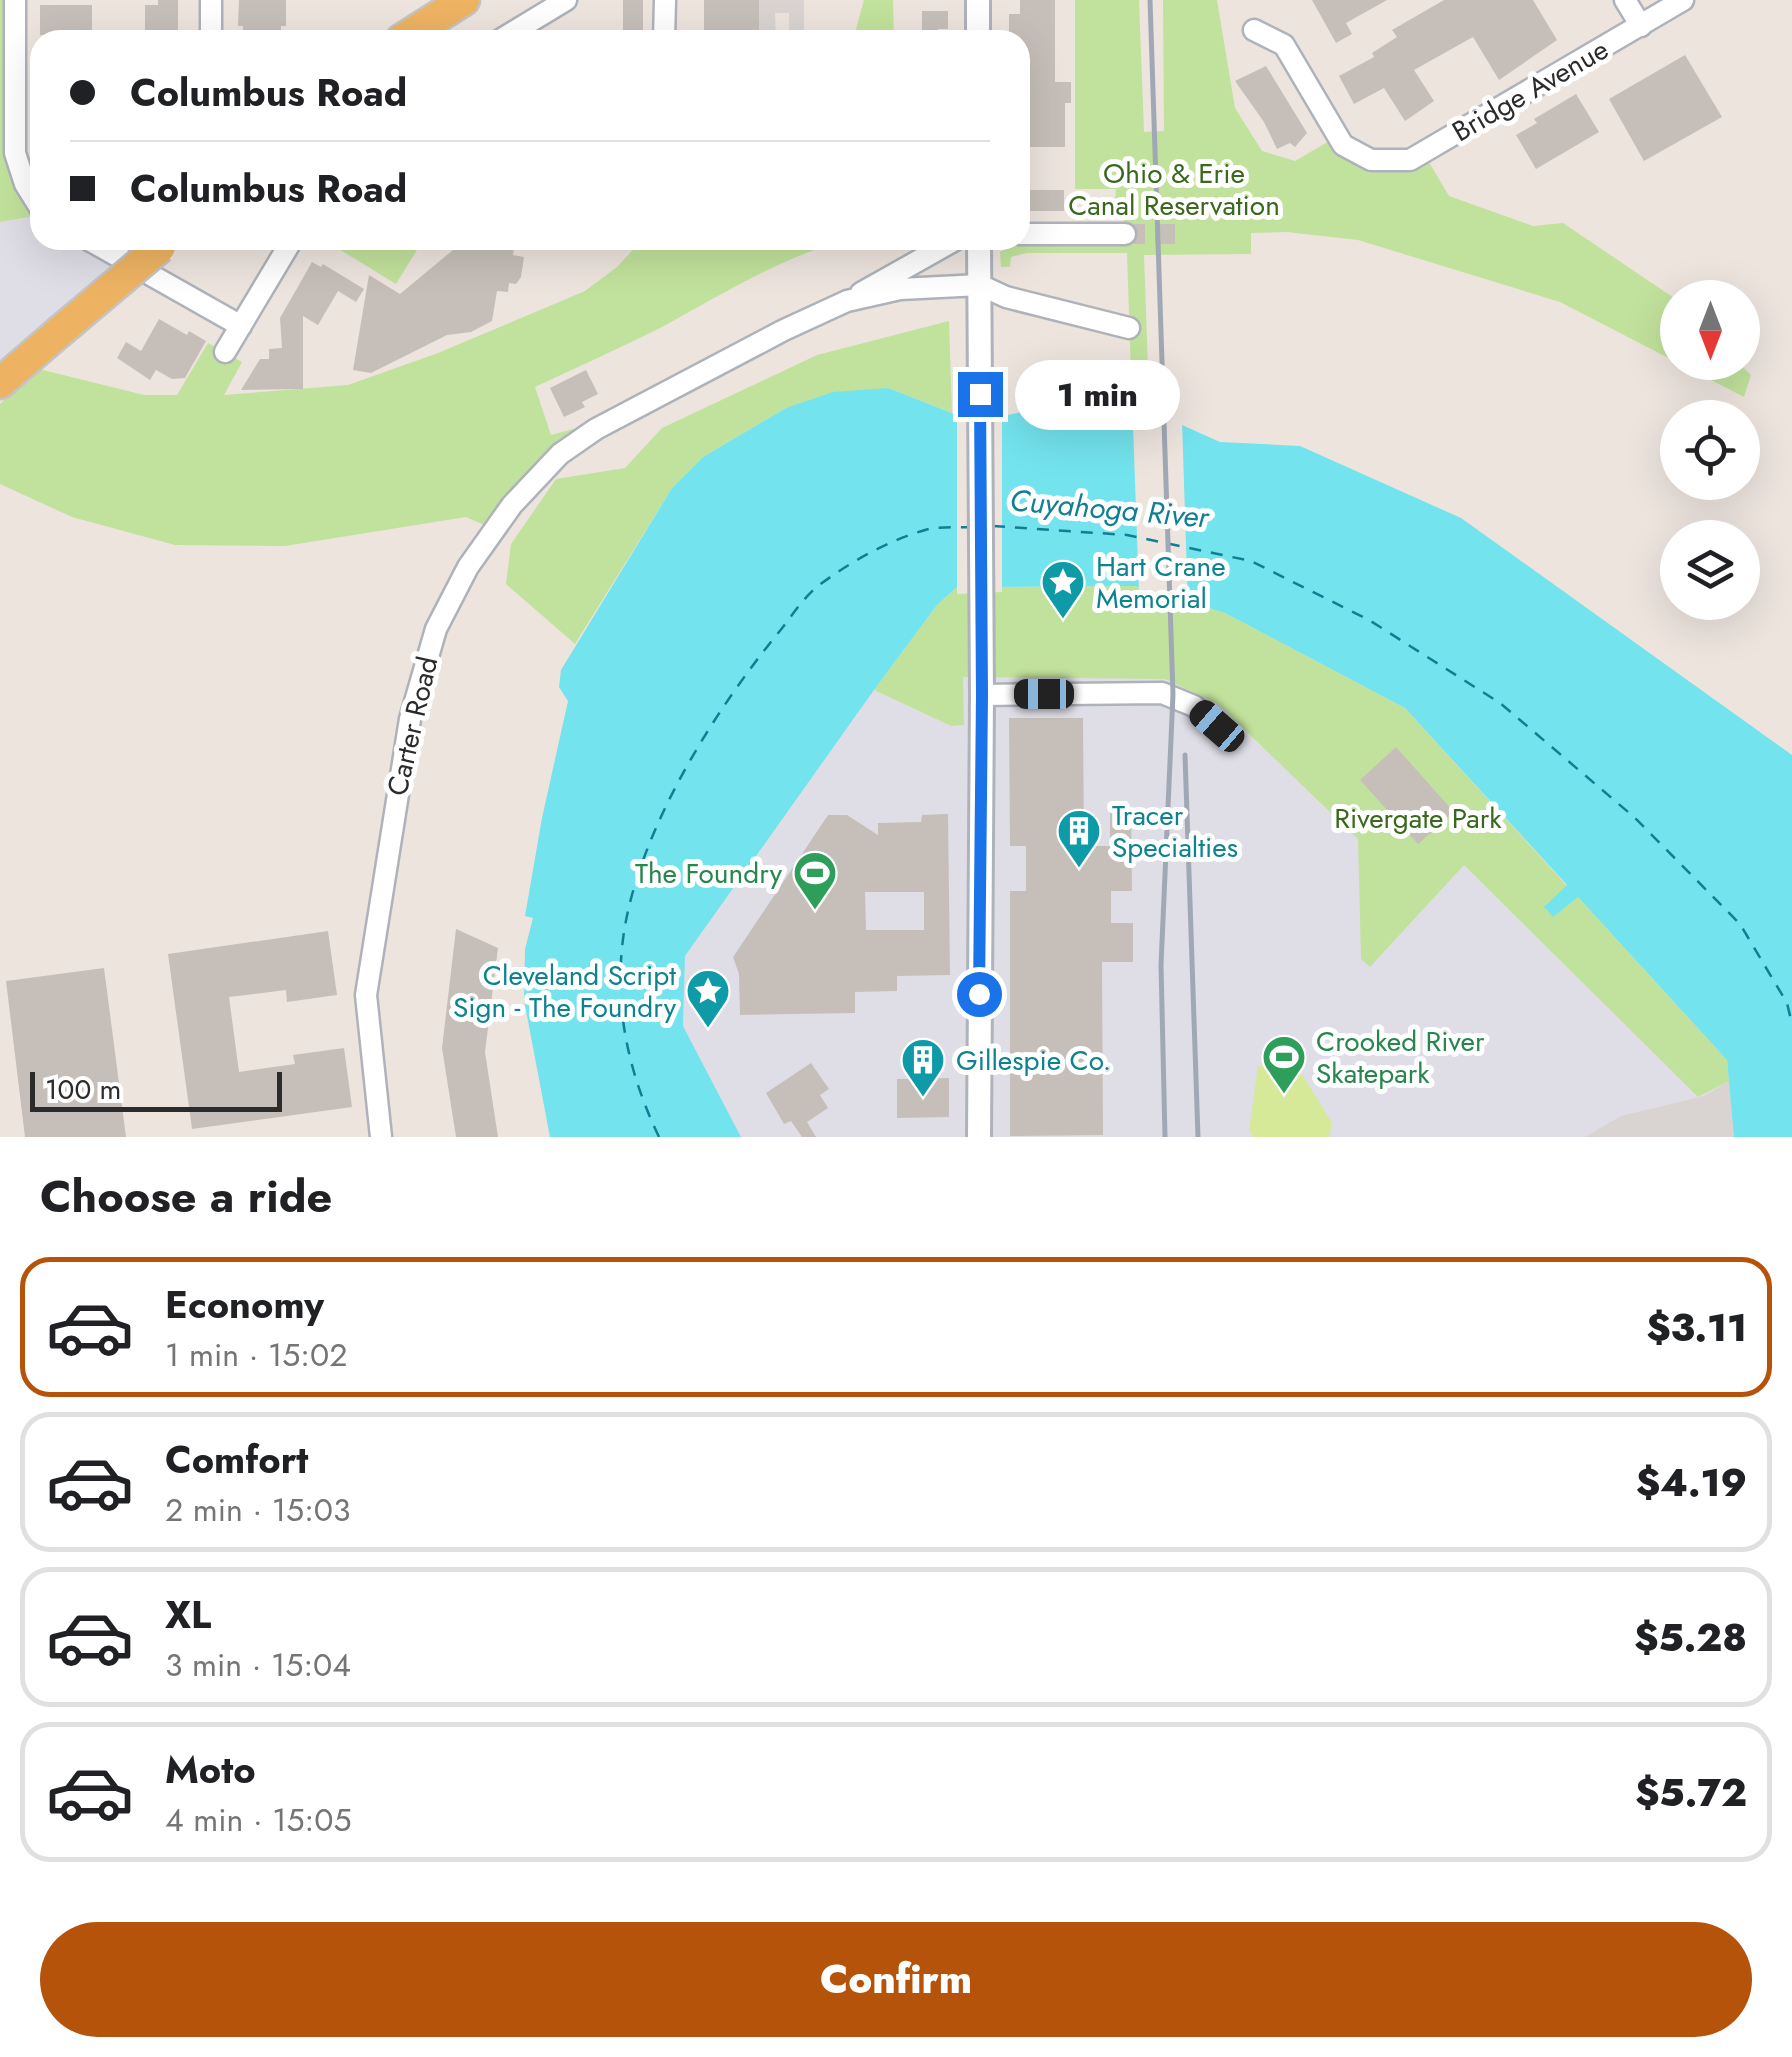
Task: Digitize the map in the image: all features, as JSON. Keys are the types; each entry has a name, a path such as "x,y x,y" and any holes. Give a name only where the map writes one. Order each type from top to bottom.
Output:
{"main road":[{"path":"417,30 464,0"},
{"path":"0,383 155,250"}],"street":[{"path":"15,0 15,153 30,192"},
{"path":"211,0 212,30"},
{"path":"519,30 566,0"},
{"path":"664,0 664,30"},
{"path":"978,0 978,30"},
{"path":"1624,0 1641,26"},
{"name":"Bridge Avenue","path":"1254,30 1284,46 1343,144 1372,160 1410,160 1682,0"},
{"path":"1030,234 1125,234"},
{"path":"107,250 240,326"},
{"path":"225,352 286,250"},
{"path":"847,302 934,250"},
{"path":"979,250 979,1137"},
{"path":"980,285 1006,297 1128,328"},
{"name":"Carter Road","path":"381,1137 366,1024 369,958 418,683 436,629 468,567 512,505 560,454 596,429 784,330 847,302 900,289 980,285"},
{"path":"982,695 1162,693 1194,706 1217,726"}],"shaded area":[{"path":"759,0 804,0 804,30 789,30 789,13 775,13 776,30 759,30"},
{"path":"30,217 30,250 106,250 129,263 0,377 0,222"},
{"path":"963,677 1165,678 1218,704 1359,839 1370,966 1464,864 1698,1097 1729,1081 1734,1137 741,1137 683,1026 685,956 874,690 951,726 964,725"},
{"path":"1729,1081 1734,1137 1585,1137 1621,1116 1704,1096"}],"green space":[{"path":"0,0 15,0 15,153 30,190 30,217 0,222"},
{"path":"864,0 893,0 894,30 856,30"},
{"path":"1075,0 1139,0 1144,132 1164,131 1163,0 1217,0 1235,108 1262,151 1295,161 1338,136 1355,153 1423,152 1449,196 1533,226 1563,223 1660,289 1660,354 1560,302 1358,240 1287,232 1251,233 1251,254 1144,255 1156,592 1225,613 1405,708 1567,886 1545,908 1553,916 1577,896 1727,1060 1729,1081 1698,1097 1464,865 1370,967 1361,959 1358,839 1218,704 1165,679 963,677 964,725 951,726 874,690 937,605 957,587 1138,586 1127,253 1027,253 1011,257 1010,267 1001,267 1000,252 1030,250 1030,245 1125,238 1124,217 1114,216 1116,189 1075,189"},
{"path":"340,250 417,250 396,284"},
{"path":"633,250 816,250 774,267 662,327 535,387 551,435 595,423 484,525 466,517 285,546 175,545 72,517 0,484 0,404 35,368 144,395 177,395 208,343 242,362 224,395 348,385 438,353 585,291"},
{"path":"949,321 952,413 888,388 786,408 703,457 672,488 575,644 506,584 511,544 556,479 625,468 662,428 817,355"},
{"path":"1711,380 1749,380 1744,397"},
{"name":"Crooked River Skatepark","path":"1258,1066 1297,1066 1332,1123 1329,1137 1254,1137 1249,1131"}],"water":[{"name":"Cuyahoga River","path":"1073,372 1220,442 1300,446 1461,518 1792,755 1792,1137 1734,1137 1727,1060 1578,897 1553,917 1544,907 1567,885 1405,708 1225,613 1136,586 957,587 937,605 874,690 685,956 683,1026 741,1137 550,1137 524,1000 525,949 533,918 525,916 568,701 559,687 561,670 672,488 703,457 786,408 833,392 888,388 957,415 1002,416 1023,412 1035,400 1036,376"}],"pier":[{"path":"1132,398 1182,421 1188,607 1139,592"},
{"path":"957,409 1002,411 1002,592 957,594"}],"building":[{"path":"158,0 178,0 178,30 145,30 145,5 158,5"},
{"path":"239,0 286,0 286,26 281,26 281,30 243,30 243,26 238,26"},
{"path":"623,0 643,0 643,30 623,30"},
{"path":"704,0 759,0 759,30 704,30"},
{"path":"1020,0 1055,0 1055,82 1071,82 1071,103 1065,103 1065,147 1030,147 1030,30 1009,30 1009,14 1020,14"},
{"path":"1312,0 1387,0 1346,23 1352,34 1336,43"},
{"path":"1444,0 1533,0 1557,40 1499,80 1473,37 1414,70 1434,101 1405,121 1384,88 1354,104 1339,76 1374,57 1372,53 1397,37 1392,30"},
{"path":"40,5 92,5 92,30 40,30"},
{"path":"922,11 948,11 948,29 922,30"},
{"path":"1685,55 1722,117 1644,161 1609,99"},
{"path":"1266,66 1307,133 1295,147 1290,143 1277,149 1264,122 1235,81"},
{"path":"1576,94 1599,132 1536,169 1516,135 1537,123 1534,119"},
{"path":"1030,190 1064,190 1064,211 1030,211"},
{"path":"453,250 514,250 513,255 524,257 516,284 509,283 508,292 497,291 492,321 471,332 447,335 371,373 353,370 369,275 400,294"},
{"path":"312,262 321,267 323,264 364,289 356,302 338,291 318,325 303,316 303,389 241,390 260,359 269,359 269,349 282,348 280,318"},
{"path":"159,319 206,341 185,378 172,379 156,370 150,380 117,358 126,342 141,351"},
{"path":"586,370 598,394 582,402 585,407 564,417 550,388"},
{"path":"1009,718 1083,718 1084,846 1110,846 1110,807 1131,807 1132,891 1111,891 1111,923 1133,923 1133,962 1102,962 1103,1135 1010,1136 1010,891 1026,891 1026,846 1010,846"},
{"path":"1396,747 1454,812 1418,844 1360,780"},
{"name":"The Foundry","path":"948,814 950,975 897,976 897,991 855,992 855,1013 740,1015 739,974 733,957 828,815 847,815 878,835 878,823 921,822 922,815","holes":["865,892 924,892 924,930 866,930"]},
{"path":"456,929 498,948 485,1052 498,1137 456,1137 442,1048"},
{"path":"328,931 337,995 287,1002 286,990 229,997 239,1072 295,1064 293,1055 344,1048 352,1107 192,1129 168,954"},
{"path":"104,968 126,1137 25,1137 6,981"},
{"path":"811,1063 829,1089 820,1095 828,1108 807,1122 816,1137 802,1137 791,1121 784,1124 766,1093"},
{"name":"Gillespie Co.","path":"949,1078 949,1117 897,1118 897,1079"}],"ferry route":[{"path":"993,526 1127,535 1251,561 1369,620 1500,703 1634,817 1740,924 1787,1003 1792,1024"},
{"path":"659,1137 631,1063 622,1012 621,959 633,893 646,853 683,773 754,663 818,586 897,540 930,529 970,527"}],"tunnel":[{"path":"1125,234 1175,234"}],"railway":[{"path":"1150,0 1173,694 1161,965 1165,1137"},
{"path":"1185,755 1198,1137"}],"place":[{"name":"Hart Crane Memorial","path":"1063,620"},
{"name":"Tracer Specialties","path":"1079,869"},
{"name":"The Foundry","path":"815,911"},
{"name":"Cleveland Script Sign - The Foundry","path":"708,1029"},
{"name":"Crooked River Skatepark","path":"1284,1095"},
{"name":"Gillespie Co.","path":"923,1098"}],"route":[{"path":"979,994 980,394"}],"park label":[{"name":"Ohio & Erie Canal Reservation","path":"1174,189"},
{"name":"Rivergate Park","path":"1418,818"}]}
